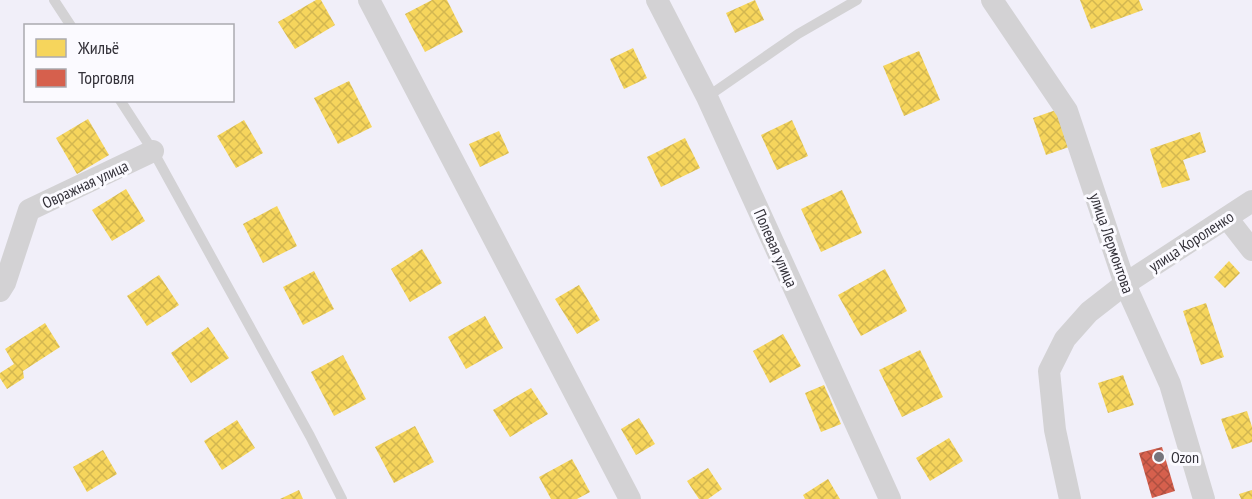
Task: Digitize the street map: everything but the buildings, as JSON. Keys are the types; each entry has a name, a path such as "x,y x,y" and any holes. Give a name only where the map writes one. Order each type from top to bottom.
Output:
{"street":[{"path":"369,0 630,499"},
{"name":"Полевая улица","path":"657,0 707,97 890,499"},
{"name":"улица Лермонтова","path":"992,0 1067,111 1125,284 1170,384 1203,499"},
{"name":"Овражная улица","path":"0,291 5,283 29,210 153,152"},
{"name":"улица Короленко","path":"1070,499 1055,430 1049,371 1065,339 1089,312 1125,284 1252,201"},
{"path":"1227,218 1252,250"}],"lane":[{"path":"54,0 69,24"},
{"path":"707,97 798,34 857,0"},
{"path":"121,102 153,152 310,436 342,499"},
{"path":"1038,367 1065,339"}],"place":[{"name":"Ozon","path":"1159,457"}]}
